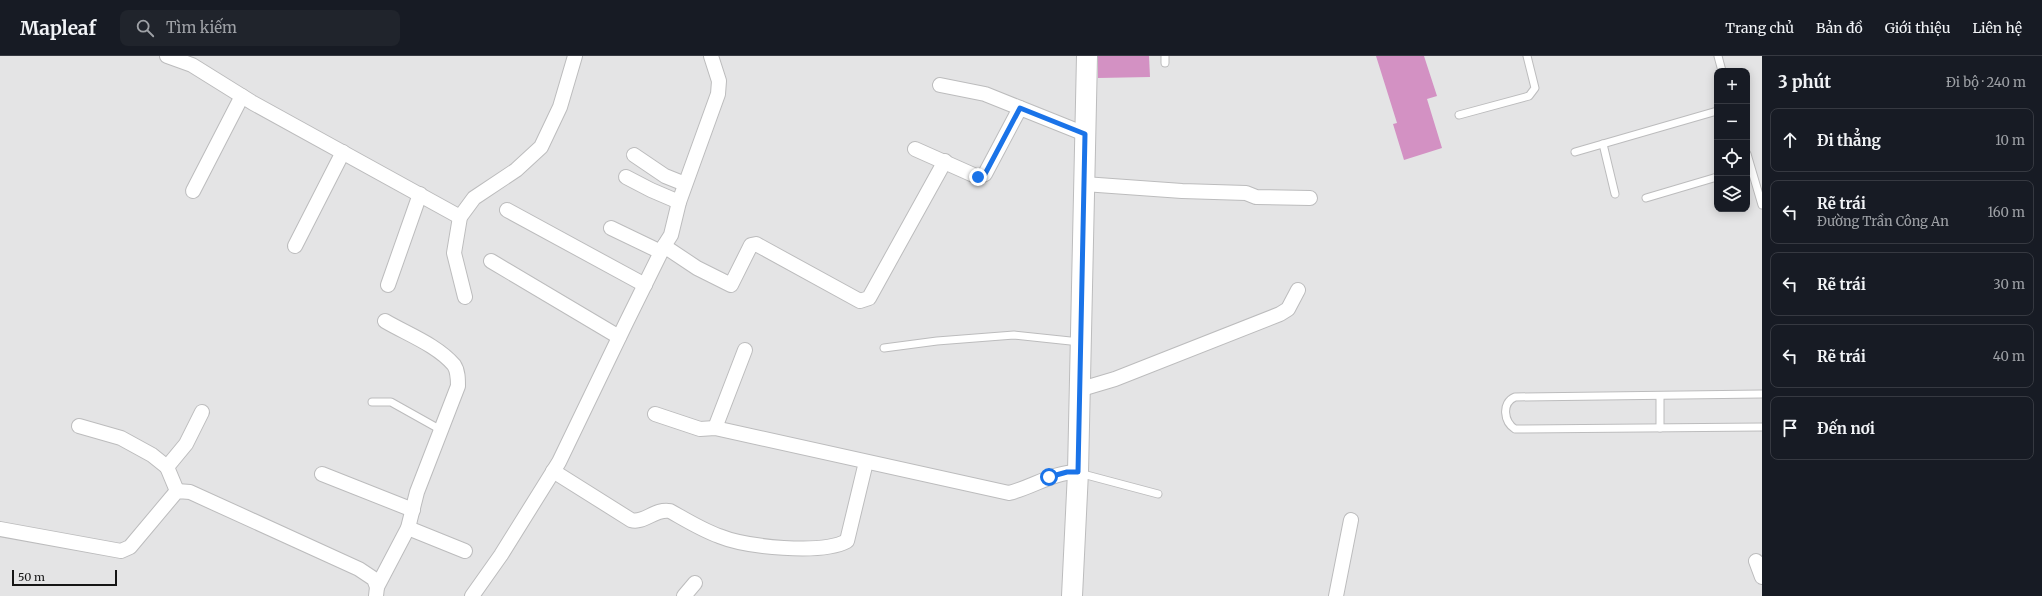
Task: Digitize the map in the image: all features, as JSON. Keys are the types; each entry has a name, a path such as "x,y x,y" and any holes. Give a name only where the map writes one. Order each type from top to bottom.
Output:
{"main road":[{"path":"1072,596 1078,472 1078,390 1087,56"}],"street":[{"path":"167,56 192,65 242,96 460,216"},
{"path":"465,297 454,253 460,216 474,198 516,170 542,148 560,106 575,56"},
{"path":"472,596 501,555 553,471 675,223 679,202 685,184 718,94 719,81 711,56"},
{"path":"940,85 985,94 1085,134"},
{"path":"193,191 242,96"},
{"path":"915,149 945,161 978,177 982,176 1020,108"},
{"path":"295,246 343,152"},
{"path":"634,155 665,176 685,184"},
{"path":"611,228 663,249 731,285 751,245 756,244 860,301 865,301 869,298 945,161"},
{"path":"626,177 679,202"},
{"path":"1084,184 1182,191 1246,192 1256,198 1310,198"},
{"path":"388,285 420,194"},
{"path":"507,210 645,285"},
{"path":"491,261 619,337"},
{"path":"1078,390 1115,379 1280,314 1288,309 1298,290"},
{"path":"376,592 408,528 417,492 458,386 458,375 454,366 434,349 385,321"},
{"path":"715,428 745,350"},
{"path":"167,467 186,444 202,412"},
{"path":"655,414 700,429 715,428 1009,493 1049,477 1067,472 1078,472"},
{"path":"80,426 121,438 152,455 167,467 177,492"},
{"path":"553,471 635,521 663,510 670,511 720,537 759,545 807,549 847,541 866,462"},
{"path":"322,474 413,510"},
{"path":"0,529 121,551 130,547 177,492 190,492 346,562 374,579 376,592"},
{"path":"1336,596 1351,520"},
{"path":"408,528 465,551"},
{"path":"1756,561 1762,576"},
{"path":"684,596 695,583"}],"lane":[{"path":"1459,115 1529,96 1535,88 1527,56"},
{"path":"1718,56 1721,68"},
{"path":"1575,152 1714,112"},
{"path":"1603,144 1615,194"},
{"path":"1750,171 1762,202"},
{"path":"1646,198 1714,178"},
{"path":"884,348 937,341 1014,335 1080,342"},
{"path":"1762,394 1515,397 1510,399 1506,405 1508,425 1515,429 1762,427"},
{"path":"1660,396 1660,428"},
{"path":"372,402 391,402 441,430"},
{"path":"1078,472 1158,494"}],"building":[{"path":"1098,56 1149,56 1150,77 1098,78"},
{"path":"1376,56 1424,56 1437,96 1427,99 1442,148 1404,160 1393,124 1397,123"}],"route":[{"path":"978,177 985,174 1020,108 1085,134 1078,390 1078,472 1067,472 1049,477"}]}
